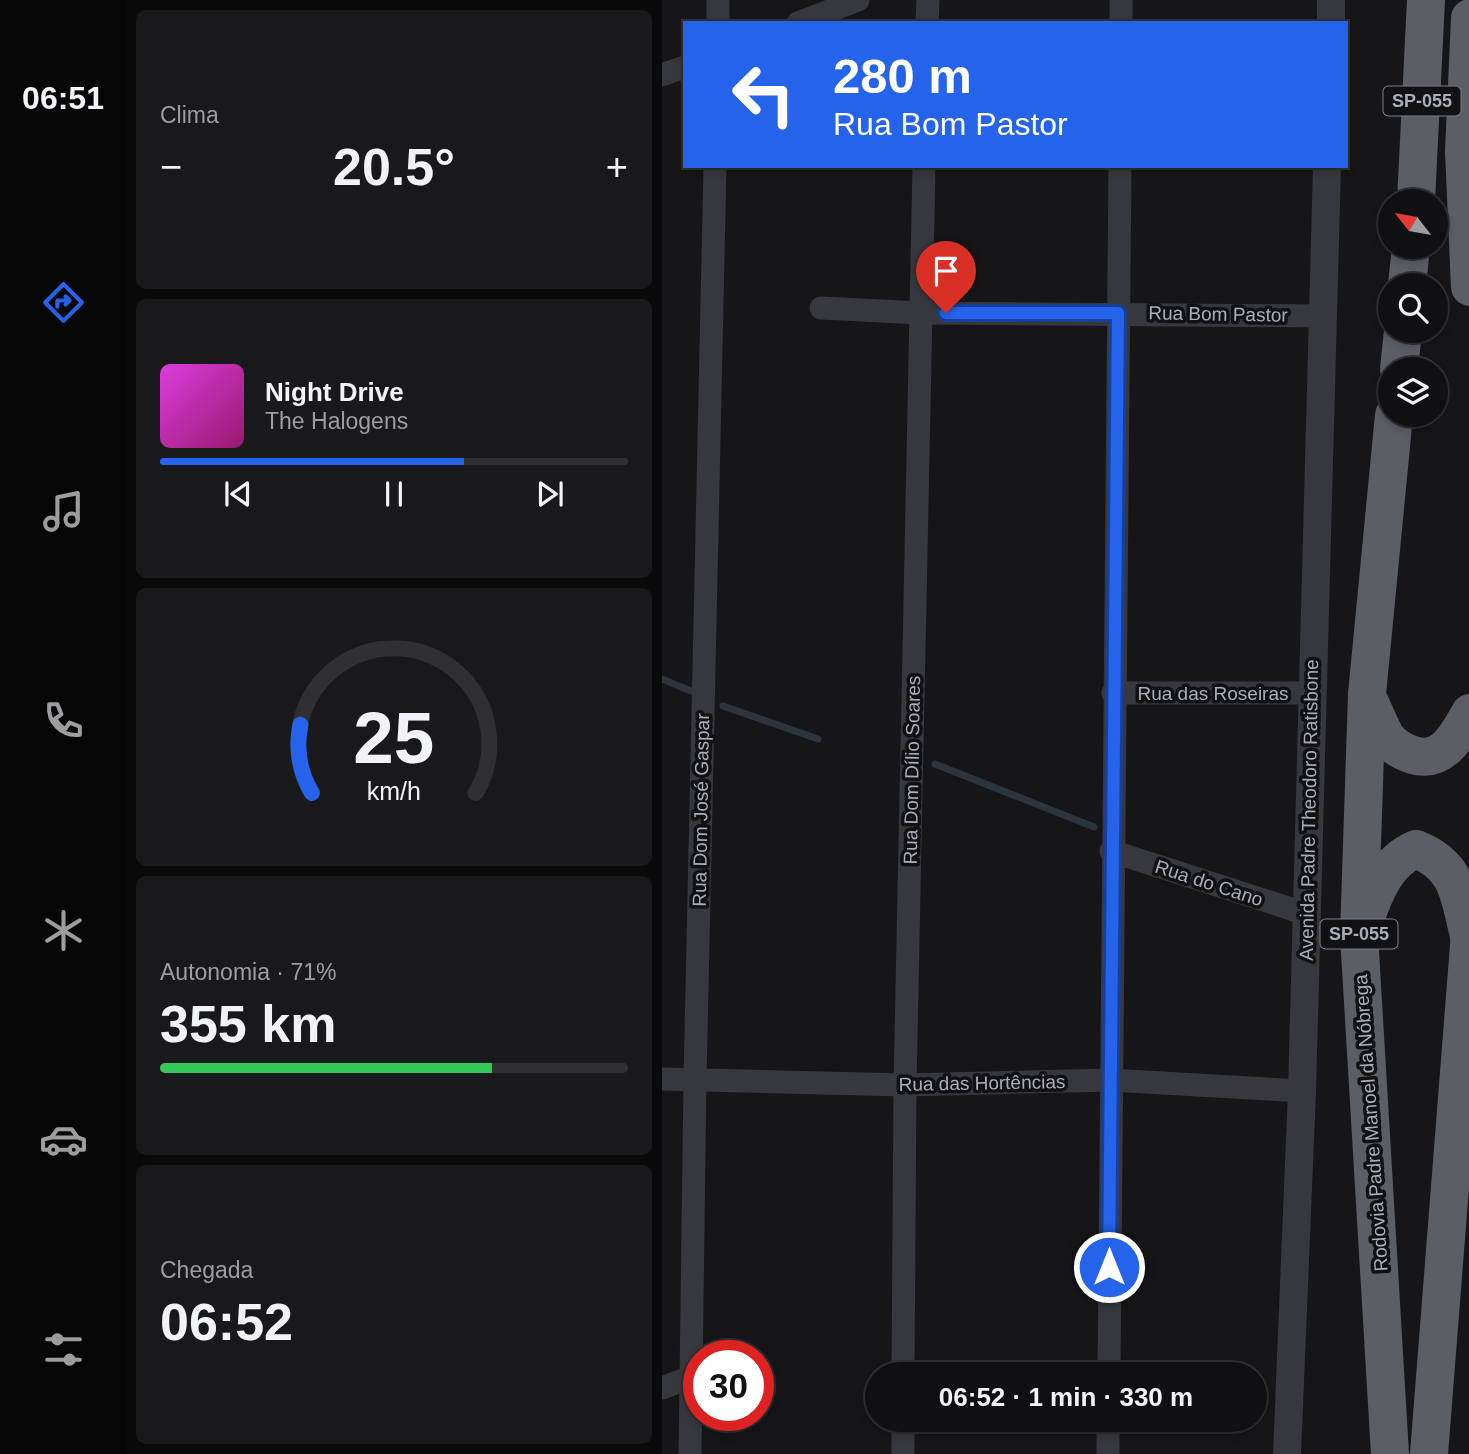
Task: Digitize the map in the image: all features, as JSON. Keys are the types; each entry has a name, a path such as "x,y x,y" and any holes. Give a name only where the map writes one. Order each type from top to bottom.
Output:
{"highway":[{"name":"SP-055","path":"1417,189 1426,0"},
{"name":"SP-055","path":"1469,18 1464,151 1469,287"},
{"name":"Rodovia Padre Manoel da Nóbrega","path":"1390,1454 1359,935 1367,694 1393,427"},
{"path":"1367,694 1388,739 1403,752 1424,758 1441,754 1456,737 1469,713"},
{"path":"1359,935 1376,889 1400,856 1416,849 1431,855 1455,877 1469,935 1429,1454"}],"street":[{"path":"718,0 718,21"},
{"path":"803,21 858,0"},
{"path":"927,21 928,0"},
{"path":"1121,21 1122,0"},
{"path":"1331,0 1331,21"},
{"path":"662,75 683,67"},
{"name":"Rua Dom José Gaspar","path":"691,1340 715,168"},
{"name":"Rua Dom Dílio Soares","path":"903,1362 905,1085 924,168"},
{"path":"1109,1362 1111,851 1120,168"},
{"name":"Avenida Padre Theodoro Ratisbone","path":"1287,1454 1302,1091 1327,168"},
{"name":"Rua Bom Pastor","path":"821,308 921,313 1321,316"},
{"name":"Rua das Roseiras","path":"1113,693 1312,693"},
{"name":"Rua do Cano","path":"1111,851 1307,914"},
{"name":"Rua das Hortências","path":"662,1079 905,1085 1110,1080 1302,1091"},
{"path":"662,1388 683,1380"},
{"name":"Rua Dom José Gaspar","path":"690,1431 690,1454"},
{"path":"903,1432 903,1454"},
{"path":"1108,1432 1108,1454"}],"waterway":[{"path":"662,679 691,691"},
{"path":"723,706 818,739"},
{"path":"935,764 1094,827"}],"route":[{"path":"946,313 1118,313 1109,1267"}]}
